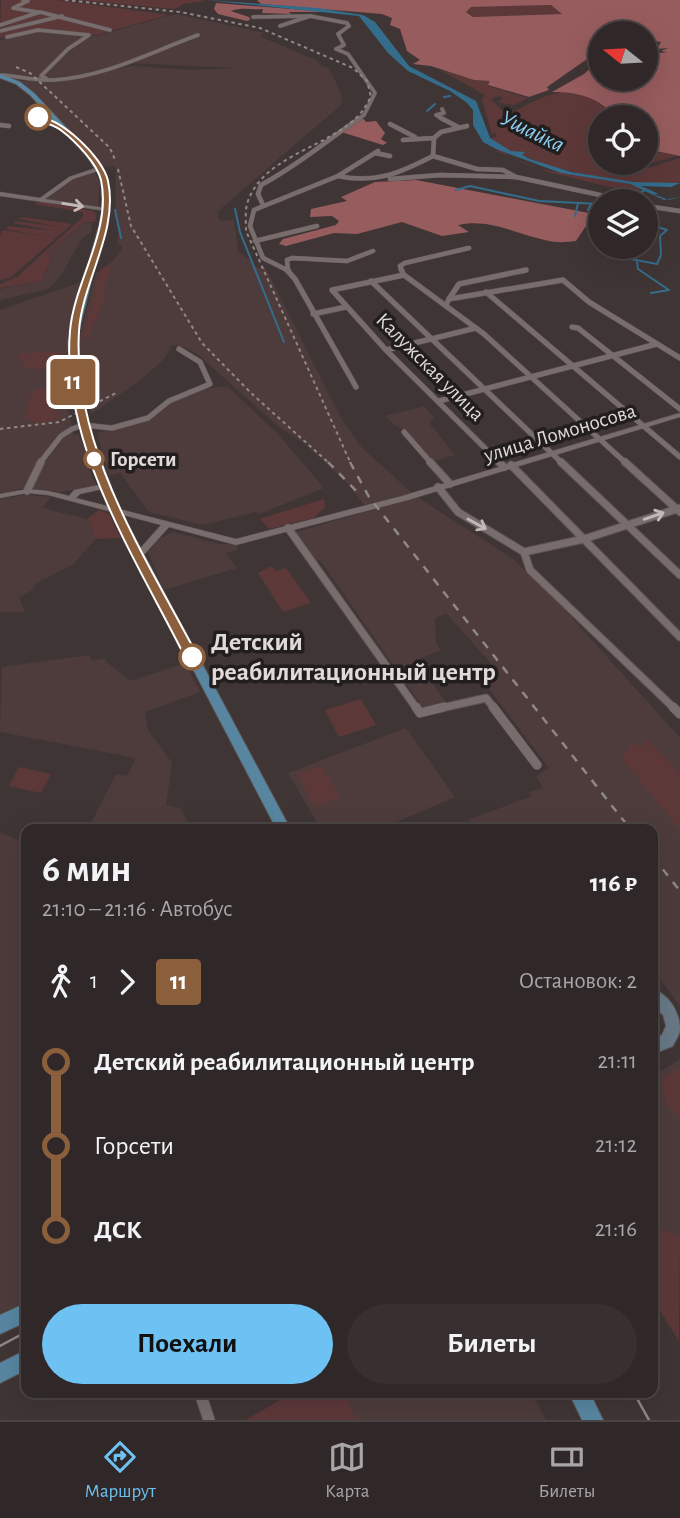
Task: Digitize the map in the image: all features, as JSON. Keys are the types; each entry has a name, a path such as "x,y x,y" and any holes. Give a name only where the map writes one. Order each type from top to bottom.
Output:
{"main road":[{"path":"0,75 32,94 99,169 107,193 105,210 75,328 73,371 86,433 115,510 281,824"},
{"path":"658,1000 666,1006 674,1022 670,1038 658,1044"},
{"path":"0,1325 21,1314"},
{"path":"0,1373 21,1362"},
{"path":"582,1398 593,1420"}],"street":[{"path":"23,0 28,1 13,8 62,16 110,30 69,51"},
{"path":"0,25 40,12"},
{"path":"0,32 62,16"},
{"path":"280,26 296,23 310,16"},
{"path":"253,17 310,16 349,25 338,34 344,45 336,49 348,54 374,89 374,98 364,115 320,145 299,165 264,182 254,200 250,226 255,241 266,261 288,270"},
{"path":"8,37 38,30 89,35 43,72 41,76 46,78 44,80"},
{"path":"0,75 44,80 73,78 122,67 198,35"},
{"path":"15,82 28,78"},
{"path":"442,109 443,113 436,115 458,128"},
{"path":"390,124 415,137"},
{"path":"0,125 9,126"},
{"path":"402,140 415,137 434,138 441,132 467,126"},
{"path":"433,156 434,138"},
{"path":"254,210 338,176 377,152 390,156"},
{"path":"390,179 433,156 478,169 503,170 516,177"},
{"path":"41,200 71,178 99,169"},
{"path":"338,176 364,182 440,175 516,177 588,192"},
{"path":"0,194 105,210"},
{"path":"258,194 263,205"},
{"path":"287,196 298,200"},
{"path":"658,208 680,211"},
{"path":"255,241 317,226"},
{"path":"469,248 400,266 404,275 448,302 679,510"},
{"path":"356,387 288,270 287,260 347,261 373,251"},
{"path":"448,302 459,284 526,270"},
{"path":"371,281 404,275"},
{"path":"448,302 486,292 563,280 589,302 680,358"},
{"path":"371,281 680,575"},
{"name":"Калужская улица","path":"371,281 332,290 386,350 584,539 680,637"},
{"path":"486,292 680,457"},
{"path":"313,314 346,307"},
{"path":"572,327 578,328 680,409"},
{"path":"386,350 476,328"},
{"path":"439,401 657,344"},
{"path":"668,351 680,348"},
{"path":"27,491 35,469 61,436 72,429 83,425 112,428 148,418 169,401 209,385 206,367 192,355 178,349"},
{"name":"улица Ломоносова","path":"0,496 27,491 71,498 236,542 450,484 680,415"},
{"path":"404,432 450,484"},
{"path":"71,498 77,492 104,486"},
{"path":"438,487 458,512 524,552 530,570 680,714"},
{"path":"524,552 584,539 679,510"},
{"path":"138,556 166,524"},
{"path":"288,528 421,713 486,698 537,765"},
{"path":"202,1398 209,1420"}],"shaded area":[{"path":"1,0 57,0 169,15 96,35 40,29 0,38"},
{"path":"75,0 204,1 183,4 175,9"},
{"path":"257,0 680,0 680,156 658,151 658,105 602,105 587,97 552,92 588,70 588,91 658,91 658,53 667,52 661,51 668,48 658,49 661,42 658,42 658,21 588,21 588,58 547,87 549,90 529,97 488,85 490,81 474,80 431,66 413,64 420,60 407,51 400,29 390,25 392,18 382,14 261,4","holes":["551,5 562,14 473,17 466,12 471,7"]},
{"path":"216,3 330,12 289,12 291,14 262,13 263,9 231,11 249,17 250,20 247,21 218,14 214,9"},
{"path":"551,5 577,13 473,17 466,11 471,7"},
{"path":"176,14 265,33 259,36 318,61 322,67 328,68 335,80 342,96 341,105 217,212 220,221 234,220 238,251 258,268 265,267 342,420 362,448 412,493 364,505 349,485 304,443 279,427 196,353 181,346 172,345 164,359 141,380 91,414 80,382 78,343 96,273 113,261 123,247 118,244 116,169 114,166 103,167 37,94 21,81 63,80 133,66 192,70 237,68 129,63 71,77 38,78 0,72 0,40 36,30 96,36"},
{"path":"583,14 619,17 611,21 596,21 572,16 583,17"},
{"path":"439,69 474,80 491,81 488,86 528,98 514,105 497,102 503,99 500,96 491,99 504,112 501,119 508,120 497,131 510,120 507,115 549,95 576,92 589,96 603,105 588,105 588,175 658,175 658,165 680,158 680,183 608,179 581,174 529,159 490,138 496,137 496,133 492,134 482,100 485,95"},
{"path":"362,117 366,122 376,121 385,133 381,139 387,143 383,145 341,132"},
{"path":"658,152 677,156 658,161"},
{"path":"538,168 609,179 640,189 618,189"},
{"path":"93,171 100,180 98,207 46,199 73,178"},
{"path":"416,180 588,213 588,223 576,241 570,242 549,241 504,228 470,223 458,225 469,232 442,236 402,222 357,234 334,233 286,246 279,244 283,239 336,225 339,221 332,216 310,217 311,209 347,201 341,197 375,182"},
{"path":"39,201 93,211 96,215 95,222 85,222 47,253 52,260 41,281 0,288 0,284 17,277 84,216 82,212 35,204"},
{"path":"22,217 72,224 10,278 0,280 0,235 3,230 49,237 5,229 9,226 54,231 13,223 15,221 60,227 19,219"},
{"path":"84,223 92,223 91,233 82,238 60,277 48,289 0,300 0,289 41,281 53,260 47,253"},
{"path":"111,267 102,296 106,297 87,338 82,340 100,271"},
{"path":"82,282 69,329 66,371 69,400 66,402 74,435 78,434 85,448 85,460 96,485 61,492 27,488 0,493 0,310"},
{"path":"54,351 62,353 57,364 41,369 25,369 17,354"},
{"path":"227,386 277,433 324,488 259,514 256,512 203,525 149,512 120,473 109,476 97,433 148,419 171,401 202,389"},
{"path":"39,388 47,388 51,402 62,418 37,424 24,418 31,393"},
{"path":"424,406 434,418 429,423 455,455 434,461 406,431 394,425 386,416"},
{"path":"25,495 51,497 42,508 87,519 96,539 72,565 35,584 34,589 19,597 25,612 0,612 0,499"},
{"path":"417,497 513,559 563,608 680,738 680,1006 658,976 658,824 471,824 468,820 532,796 530,792 543,788 536,776 549,768 479,676 496,669 446,613 435,618 436,644 441,650 416,660 447,704 423,708 320,560 316,561 296,532"},
{"path":"324,499 325,507 314,518 269,529 260,519"},
{"path":"99,510 109,514 121,538 96,539 87,519"},
{"path":"173,532 219,544 237,544 238,550 226,553 237,568 164,590 148,552 159,539"},
{"path":"271,566 276,571 286,568 311,603 283,612 258,573"},
{"path":"90,655 91,661 106,658 106,662 131,681 185,663 200,692 145,712 148,730 172,763 166,805 180,808 189,824 91,824 116,774 127,776 136,758 0,732 2,667"},
{"path":"361,699 376,725 339,737 325,710"},
{"path":"406,728 455,797 392,824 318,824 288,773"},
{"path":"647,738 680,774 680,830 621,757 629,750 629,743 642,747"},
{"path":"321,765 340,797 315,807 297,774"},
{"path":"19,767 51,774 41,793 9,786"},
{"path":"0,832 21,842 21,1304 0,1314"},
{"path":"680,1059 680,1236 658,1229 660,1072"},
{"path":"680,1067 680,1118 665,1102 662,1079"},
{"path":"658,1229 680,1236 679,1341 658,1308"},
{"path":"283,1398 535,1398 546,1420 246,1420"},
{"path":"283,1398 347,1398 356,1420 246,1420"}],"water":[{"path":"206,0 318,8 363,15 375,22 409,66 476,101 490,138 511,151 525,152 522,155 530,159 571,172 634,182 680,183 671,187 641,186 648,189 641,189 630,184 561,173 496,149 483,142 473,125 473,110 466,102 450,91 408,71 388,53 359,16"}],"waterway":[{"path":"444,97 450,96"},
{"path":"427,111 435,104"},
{"path":"456,190 470,186 539,201 588,203"},
{"path":"575,216 578,203"},
{"path":"235,209 240,232 284,342"},
{"path":"115,210 121,238"},
{"path":"631,259 657,264 661,255 660,236 667,230 658,227"},
{"path":"637,262 638,269 669,290 651,293"}],"tram line":[{"path":"0,1346 21,1335"},
{"path":"637,1398 649,1420"}],"railway":[{"path":"65,0 180,12 260,28 353,68 367,81 371,97 359,115 346,127 266,174 255,188 247,204 246,214 246,231 351,463"},
{"path":"16,67 30,73 110,148 116,162"},
{"path":"118,169 131,226 202,343 251,393 330,464"},
{"path":"0,429 59,422 118,392"},
{"path":"351,463 369,497 626,824"},
{"path":"330,464 361,496"},
{"path":"658,863 680,891"}],"bus line":[{"name":"11","path":"38,117 63,128 95,162 105,180 105,214 72,343 77,400 104,486 192,657"}],"place":[{"name":"Горсети","path":"94,459"},
{"name":"Детский реабилитационный центр","path":"192,657"}],"water label":[{"name":"Ушайка","path":"532,132"}]}
